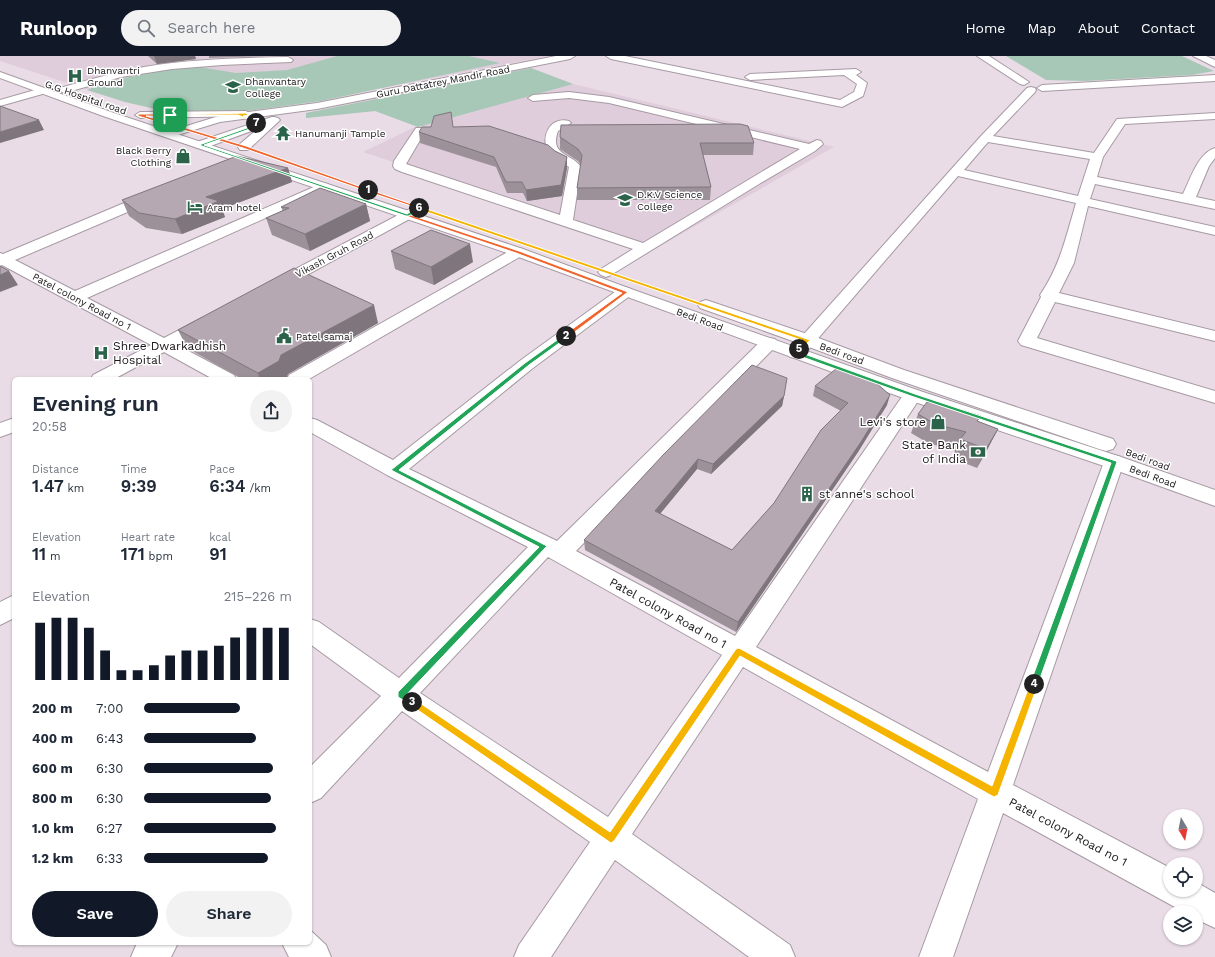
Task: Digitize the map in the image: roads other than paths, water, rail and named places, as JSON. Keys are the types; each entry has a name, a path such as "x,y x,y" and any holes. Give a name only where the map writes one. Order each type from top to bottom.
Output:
{"street":[{"name":"Guru Dattatrey Mandir Road","path":"181,134 220,118 317,106 570,56"},
{"path":"611,56 714,78 842,104 859,94 862,83 852,72 714,78"},
{"path":"982,56 1032,87 1215,78"},
{"path":"1198,56 1215,64"},
{"path":"148,58 155,68"},
{"path":"64,90 155,68 211,62 288,60"},
{"name":"G.G Hospital road","path":"0,68 140,115 181,134"},
{"name":"G.G Hospital road","path":"0,75 107,114 181,134 218,139"},
{"path":"796,353 985,138 1032,87"},
{"path":"0,102 42,91"},
{"path":"532,98 569,95 609,100 815,145 606,272"},
{"name":"Guru Dattatrey Mandir Road","path":"201,145 317,106"},
{"path":"140,115 243,115 252,121 262,124"},
{"path":"1215,116 1121,121 1097,157 1083,200 1066,263 1048,295 1027,341 1215,397"},
{"path":"220,167 243,152 274,120"},
{"path":"565,123 554,129 551,139 552,150 556,155 568,161 575,168 566,222"},
{"path":"420,130 402,155 400,166 645,248"},
{"name":"Bedi Road","path":"181,134 201,145 243,152 323,187 414,211 625,292 913,395 1114,462 1215,498"},
{"path":"985,138 1097,157"},
{"name":"Bedi road","path":"218,139 243,152 414,211 606,272 807,340 898,374 1078,434 1215,482"},
{"path":"1188,199 1202,168 1211,154 1215,152"},
{"path":"1202,168 1215,171"},
{"path":"956,172 1215,231"},
{"path":"1090,179 1215,205"},
{"path":"74,297 323,187"},
{"path":"1,260 162,192"},
{"name":"Vikash Gruh Road","path":"261,293 414,211"},
{"path":"299,377 518,252"},
{"name":"Patel colony Road no 1","path":"1,260 74,297 223,377"},
{"path":"394,470 527,364 625,292"},
{"path":"1048,295 1215,336"},
{"path":"104,377 220,316"},
{"path":"312,786 401,695 769,343"},
{"path":"531,957 913,395"},
{"path":"0,431 12,425"},
{"name":"Patel colony Road no 1","path":"312,425 394,470 552,550 994,792 1163,882"},
{"path":"936,957 994,792 1114,462"},
{"path":"0,615 12,606"},
{"path":"312,631 401,695 611,838 778,957"},
{"path":"1190,897 1215,911"},
{"path":"148,957 159,945"},
{"path":"301,945 314,957"}],"place":[{"name":"Dhanvantri Ground","path":"75,76"},
{"name":"Dhanvantary College","path":"233,87"},
{"name":"Hanumanji Tample","path":"283,133"},
{"name":"Black Berry Clothing","path":"183,156"},
{"name":"D.K.V Science College","path":"625,200"},
{"name":"Aram hotel","path":"195,207"},
{"name":"Patel samaj","path":"284,336"},
{"name":"Shree Dwarkadhish Hospital","path":"101,353"},
{"name":"Levi's store","path":"938,422"},
{"name":"State Bank of India","path":"978,452"},
{"name":"st anne's school","path":"807,494"}]}
